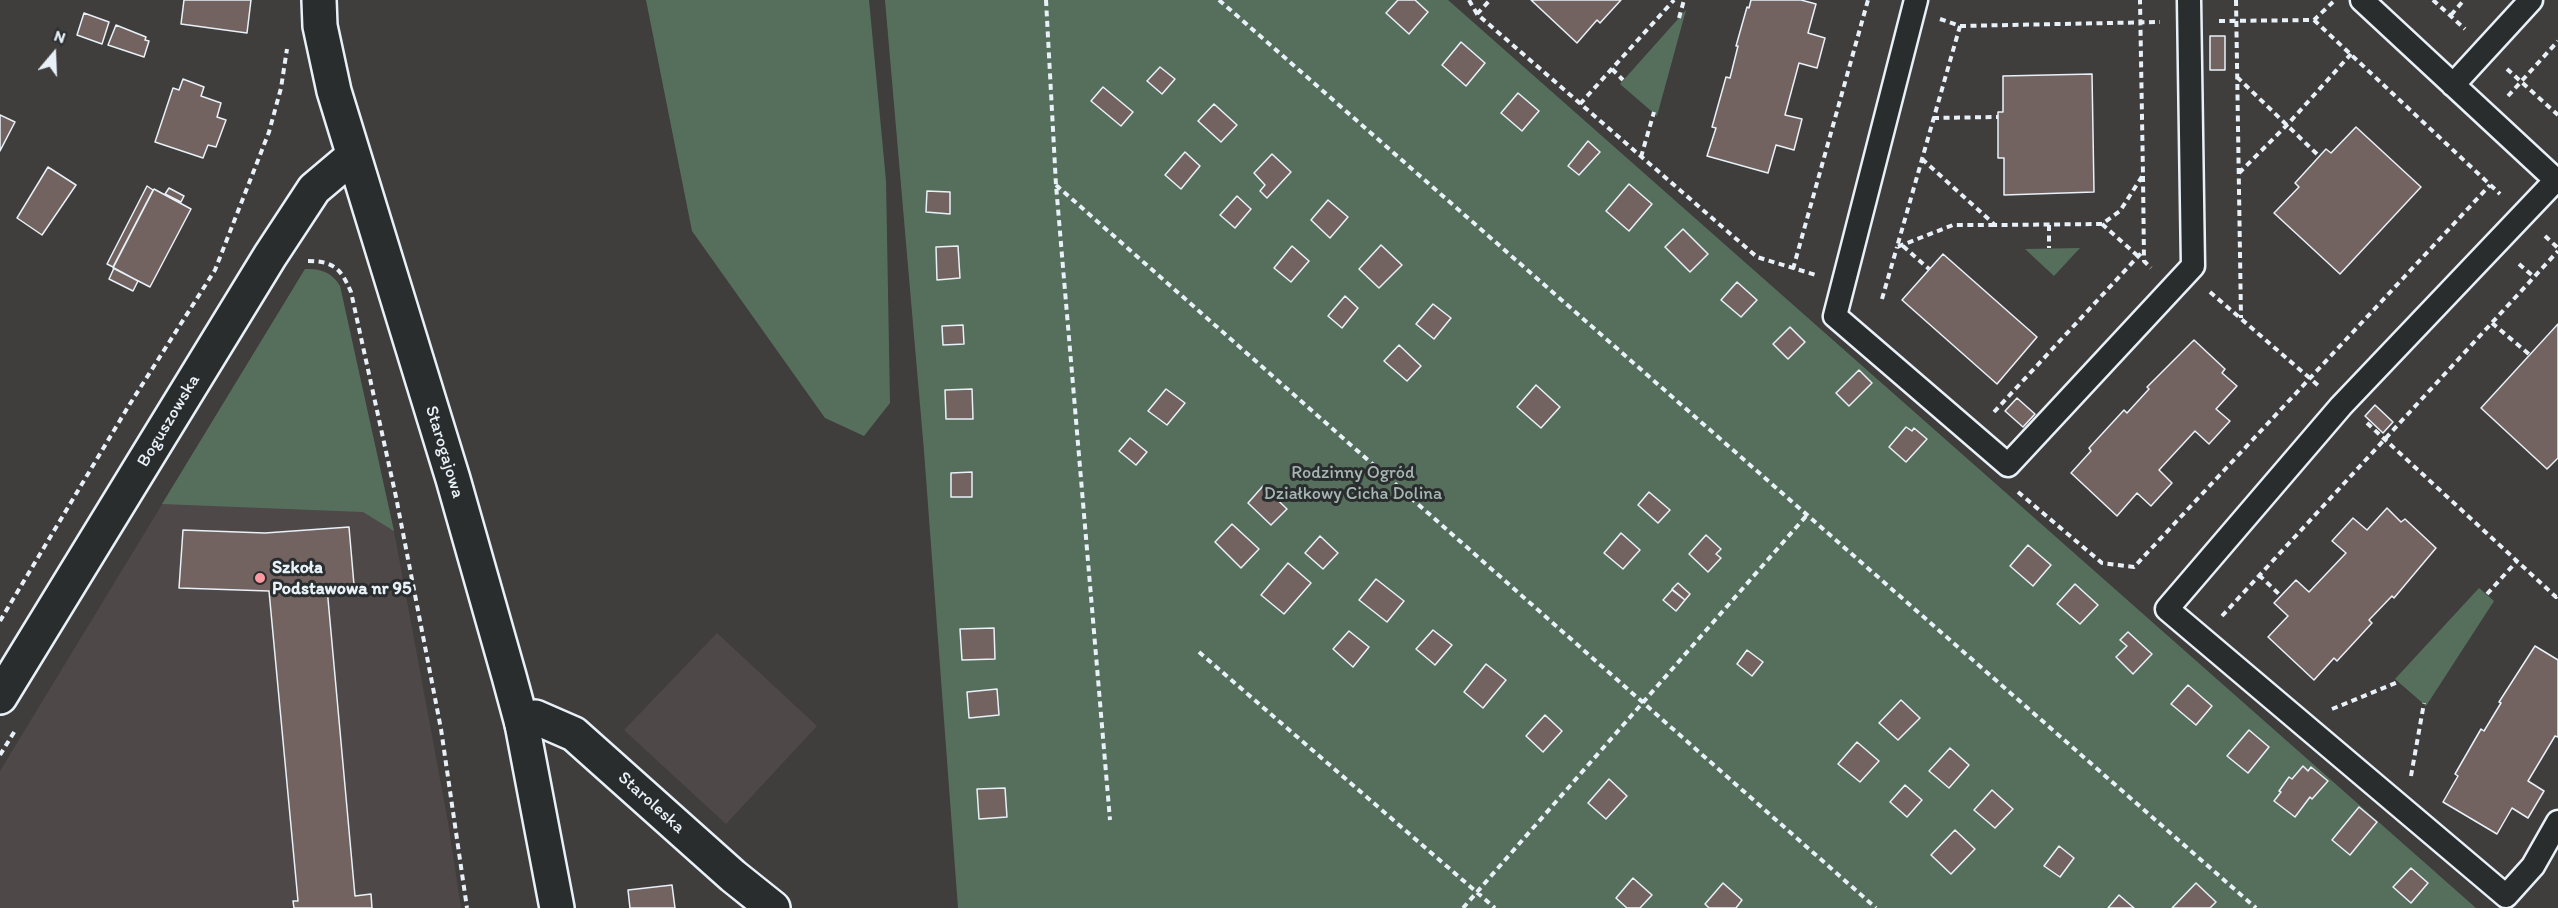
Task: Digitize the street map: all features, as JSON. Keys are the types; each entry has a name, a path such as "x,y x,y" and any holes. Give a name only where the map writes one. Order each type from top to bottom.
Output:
{"street":[{"name":"Starogajowa","path":"319,0 320,26 353,156 453,479 522,724 557,908"},
{"name":"Boguszowska","path":"0,697 270,256 314,189 353,156"},
{"name":"Staroleska","path":"522,724 535,717 574,734 733,876 773,908"}],"lane":[{"path":"2362,0 2410,42 2488,119 2557,181 2343,405 2167,609 2506,896 2533,866 2558,822"},
{"path":"2453,85 2531,0"},
{"path":"1915,5 1835,316 2008,465 2193,266 2189,11"}],"path":[{"path":"1046,0 1056,185 1110,820"},
{"path":"1219,0 2256,908"},
{"path":"1469,0 1477,14 1757,257 1844,284"},
{"path":"1477,14 1490,0"},
{"path":"1580,104 1674,0"},
{"path":"1679,18 1684,0"},
{"path":"1793,268 1868,0"},
{"path":"2140,0 2144,261 2173,288"},
{"path":"2236,0 2241,319"},
{"path":"1915,5 1960,26 2140,22 2189,11 2236,21 2314,20 2335,0"},
{"path":"2433,0 2558,115"},
{"path":"2451,15 2464,0"},
{"path":"2215,623 2558,250 2314,20"},
{"path":"1882,299 1960,26"},
{"path":"2488,119 2558,41"},
{"path":"0,621 128,407 215,270 269,132 281,88 288,43"},
{"path":"2239,173 2288,124 2351,54"},
{"path":"1612,69 1623,80"},
{"path":"2237,77 2320,157"},
{"path":"1641,157 1654,112"},
{"path":"1933,118 1998,117"},
{"path":"1922,159 1995,225"},
{"path":"1897,247 1953,225 2102,224 2120,211 2143,176"},
{"path":"1056,185 1876,908"},
{"path":"2021,485 2016,490 2102,563 2134,567 2490,185"},
{"path":"2102,224 2138,256"},
{"path":"2049,225 2049,248"},
{"path":"1903,245 1929,269"},
{"path":"1974,435 2144,250"},
{"path":"306,261 325,261 343,273 351,292 396,497 441,729 467,908"},
{"path":"2203,285 2384,439 2557,597"},
{"path":"2492,323 2529,355"},
{"path":"1463,908 1644,704 1807,515"},
{"path":"2487,594 2517,561"},
{"path":"2259,575 2281,596"},
{"path":"1199,652 1495,908"},
{"path":"2328,710 2398,682"},
{"path":"2409,781 2424,703"},
{"path":"0,755 18,725"}],"shaded area":[{"name":"Szkoła Podstawowa nr 95","path":"305,269 318,269 328,273 340,286 394,531 448,822 461,908 0,908 0,771"},
{"path":"717,633 817,726 726,824 624,730"}],"green space":[{"path":"646,0 869,0 886,181 890,403 864,436 825,418 692,231"},
{"name":"Rodzinny Ogród Działkowy Cicha Dolina","path":"885,0 1448,0 2476,908 958,908 924,451"},
{"path":"1686,10 1657,116 1620,84"},
{"path":"2080,248 2054,276 2025,249"},
{"path":"305,269 325,272 333,277 340,286 394,531 363,512 162,504"},
{"path":"2479,588 2494,601 2426,706 2395,679"}],"building":[{"path":"184,0 251,0 247,33 181,24"},
{"path":"1398,0 1415,0 1428,12 1409,34 1386,13"},
{"path":"1531,0 1621,0 1600,23 1597,20 1577,43"},
{"path":"1751,0 1801,0 1816,4 1808,33 1825,38 1817,68 1799,63 1785,115 1802,119 1794,150 1776,145 1768,173 1707,156 1716,128 1712,127 1726,77 1730,78 1738,46 1736,46"},
{"path":"84,13 109,22 102,44 77,35"},
{"path":"116,25 146,37 145,40 149,41 144,57 108,45"},
{"path":"2210,36 2225,36 2225,70 2210,70"},
{"path":"1461,42 1485,63 1466,86 1442,65"},
{"path":"1160,67 1175,79 1162,94 1147,81"},
{"path":"2092,74 2094,192 2004,195 2004,158 1998,158 1998,112 2003,112 2003,76"},
{"path":"183,79 204,87 201,96 221,103 217,117 226,120 216,147 208,145 203,158 155,142 173,88 179,90"},
{"path":"1103,87 1133,112 1121,126 1091,101"},
{"path":"1518,93 1539,111 1522,131 1501,113"},
{"path":"1214,104 1237,125 1221,142 1198,121"},
{"path":"0,115 15,122 0,151"},
{"path":"2356,127 2421,187 2340,274 2274,213 2299,187 2295,183 2326,149 2331,153"},
{"path":"1588,141 1600,152 1579,175 1568,166"},
{"path":"1185,152 1200,166 1181,189 1165,175"},
{"path":"1272,154 1291,172 1267,198 1260,191 1265,185 1254,173"},
{"path":"48,167 76,185 42,235 17,218"},
{"path":"1629,184 1652,204 1629,231 1606,211"},
{"path":"147,186 153,190 113,267 107,264"},
{"path":"169,188 184,196 181,202 165,194"},
{"path":"154,189 191,209 150,287 113,268"},
{"path":"927,191 950,192 950,214 926,212"},
{"path":"1237,196 1251,209 1235,228 1220,215"},
{"path":"1328,200 1348,217 1330,238 1311,220"},
{"path":"1683,229 1708,254 1690,272 1665,247"},
{"path":"1381,245 1402,265 1379,288 1359,269"},
{"path":"958,246 960,278 937,280 936,247"},
{"path":"1292,246 1309,261 1291,282 1274,268"},
{"path":"1943,254 2037,337 1997,384 1902,300"},
{"path":"114,268 138,281 133,291 109,279"},
{"path":"1737,282 1757,300 1741,317 1721,300"},
{"path":"1345,296 1358,308 1342,328 1328,316"},
{"path":"1433,304 1451,318 1434,339 1416,324"},
{"path":"2558,324 2558,458 2547,469 2481,408"},
{"path":"963,325 964,344 943,345 942,326"},
{"path":"1790,327 1805,342 1788,359 1773,344"},
{"path":"2194,340 2225,369 2222,373 2237,386 2216,409 2230,421 2209,444 2195,431 2159,470 2172,483 2151,506 2137,493 2117,516 2071,473 2091,451 2089,448 2124,410 2127,413 2149,389 2147,387"},
{"path":"1399,345 1421,366 1407,381 1384,361"},
{"path":"1859,370 1872,383 1849,406 1836,393"},
{"path":"1536,385 1560,407 1541,428 1517,407"},
{"path":"972,389 973,419 946,419 945,390"},
{"path":"1166,389 1185,403 1167,425 1148,411"},
{"path":"2017,398 2035,414 2023,427 2005,411"},
{"path":"2375,405 2393,422 2383,433 2365,416"},
{"path":"1906,427 1912,431 1914,428 1927,439 1906,462 1889,447"},
{"path":"1130,438 1147,452 1136,465 1119,451"},
{"path":"972,472 972,497 951,497 951,473"},
{"path":"1263,486 1287,509 1271,525 1248,503"},
{"path":"1649,492 1670,510 1658,523 1638,505"},
{"path":"2387,508 2401,522 2405,519 2436,548 2394,598 2392,596 2369,620 2372,623 2337,661 2334,658 2314,680 2268,637 2288,616 2274,603 2296,580 2309,592 2346,553 2332,541 2353,518 2367,530"},
{"path":"1232,524 1259,549 1241,568 1215,542"},
{"path":"349,527 354,585 327,588 355,896 371,894 372,908 294,908 293,901 298,901 269,591 179,588 183,530 265,533"},
{"path":"1621,533 1640,550 1623,569 1604,553"},
{"path":"1706,535 1721,549 1716,554 1721,558 1708,572 1689,554"},
{"path":"1320,536 1338,553 1323,569 1305,553"},
{"path":"2028,545 2051,565 2033,586 2010,566"},
{"path":"1288,563 1311,583 1284,614 1261,595"},
{"path":"1376,579 1404,601 1387,622 1359,600"},
{"path":"1678,583 1690,594 1685,600 1672,589"},
{"path":"2075,584 2098,605 2080,624 2057,604"},
{"path":"1672,590 1685,600 1676,611 1663,600"},
{"path":"994,628 995,659 962,660 960,629"},
{"path":"1433,630 1452,645 1435,665 1416,649"},
{"path":"1349,631 1369,647 1353,667 1333,649"},
{"path":"2128,632 2152,654 2133,674 2116,657 2127,646 2120,640"},
{"path":"2535,646 2558,660 2558,737 2555,736 2528,781 2544,791 2528,818 2512,808 2497,834 2443,802 2458,776 2455,774 2481,729 2484,731 2501,703 2499,702"},
{"path":"1747,650 1763,662 1752,676 1737,664"},
{"path":"1486,664 1506,680 1483,708 1464,692"},
{"path":"2188,685 2212,706 2196,725 2171,704"},
{"path":"997,689 999,715 969,718 967,692"},
{"path":"1901,700 1920,718 1898,740 1879,723"},
{"path":"1545,715 1562,731 1543,752 1526,736"},
{"path":"2249,730 2269,747 2248,773 2227,756"},
{"path":"1857,742 1879,761 1860,782 1838,764"},
{"path":"1950,748 1969,765 1949,788 1929,771"},
{"path":"2303,766 2308,771 2311,767 2328,781 2312,799 2310,797 2295,817 2274,801 2289,777 2292,779"},
{"path":"1609,779 1627,796 1606,819 1588,803"},
{"path":"1905,785 1922,800 1907,817 1890,802"},
{"path":"1005,788 1007,817 979,819 977,789"},
{"path":"1992,790 2013,809 1995,828 1974,810"},
{"path":"2359,807 2377,822 2350,855 2332,840"},
{"path":"1955,830 1975,849 1951,874 1931,855"},
{"path":"2059,846 2074,858 2060,877 2044,866"},
{"path":"2411,868 2428,883 2411,903 2393,887"},
{"path":"1633,878 1652,895 1640,908 1627,908 1616,898"},
{"path":"1723,883 1742,900 1736,908 1709,908 1705,904"},
{"path":"2196,883 2216,902 2210,908 2172,908"},
{"path":"672,885 675,908 630,908 628,890"},
{"path":"2119,895 2134,908 2108,908"}],"place":[{"name":"Szkoła Podstawowa nr 95","path":"260,578"}]}
